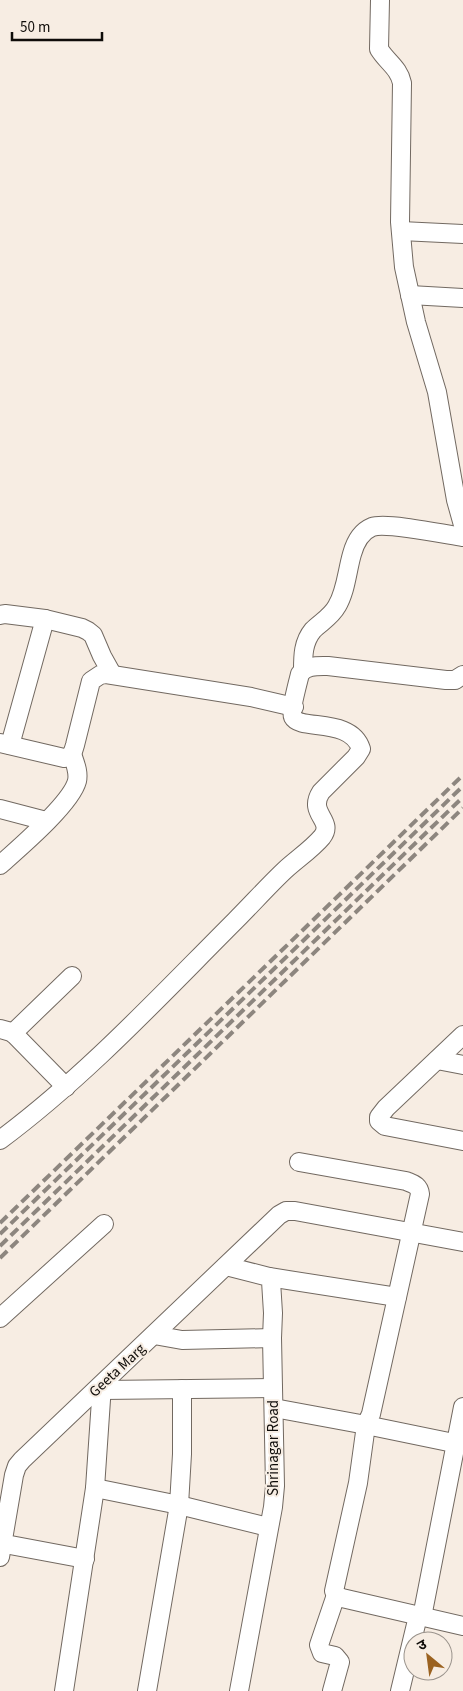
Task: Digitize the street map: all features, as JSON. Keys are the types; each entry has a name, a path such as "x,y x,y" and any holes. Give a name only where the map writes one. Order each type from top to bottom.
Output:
{"street":[{"path":"380,0 379,48 397,70 402,83 401,232 404,267 416,322 437,392 457,470 456,500 463,525"},
{"path":"401,232 463,234"},
{"path":"410,296 463,298"},
{"path":"0,1140 51,1101 148,1008 284,871 323,836 326,825 316,806 320,792 356,757 361,749 348,733 340,729 297,721 292,715 300,674 303,670 304,650 308,638 313,630 331,614 338,604 352,552 358,538 371,528 386,525 463,537"},
{"path":"0,615 44,619 88,631 98,644 112,674"},
{"path":"44,619 5,744 64,758 72,754"},
{"path":"303,670 313,666 328,666 446,680 455,680 463,675"},
{"path":"0,865 68,798 77,781 78,772 72,754 92,681 100,675 112,674 139,680 251,697 294,707"},
{"path":"0,809 46,821"},
{"path":"66,1086 6,1031 72,976"},
{"path":"463,1035 386,1108 379,1117 379,1121 385,1126 463,1141"},
{"path":"437,1060 463,1065"},
{"path":"299,1162 415,1184 420,1189 412,1233 371,1414 366,1424 358,1483 334,1591 336,1595 319,1645 322,1652 335,1656 340,1662 332,1691"},
{"name":"Geeta Marg","path":"1,1548 14,1475 18,1466 279,1215 286,1211 295,1211 412,1233"},
{"path":"0,1318 104,1224"},
{"path":"412,1233 463,1242"},
{"path":"226,1266 269,1277 397,1297"},
{"name":"Shrinagar Road","path":"239,1691 251,1633 275,1486 272,1296 269,1277"},
{"path":"154,1335 182,1340 272,1338"},
{"path":"64,1691 95,1488 102,1387 182,1389 273,1388"},
{"path":"147,1691 179,1506 182,1454 182,1389"},
{"path":"274,1408 366,1424 459,1444"},
{"path":"400,1691 420,1617 459,1444 463,1408"},
{"path":"95,1488 268,1527"},
{"path":"1,1548 84,1559"},
{"path":"336,1595 463,1626"}],"railway":[{"path":"0,1223 463,775"},
{"path":"0,1234 463,786"},
{"path":"0,1246 463,797"},
{"path":"0,1258 463,808"}]}
